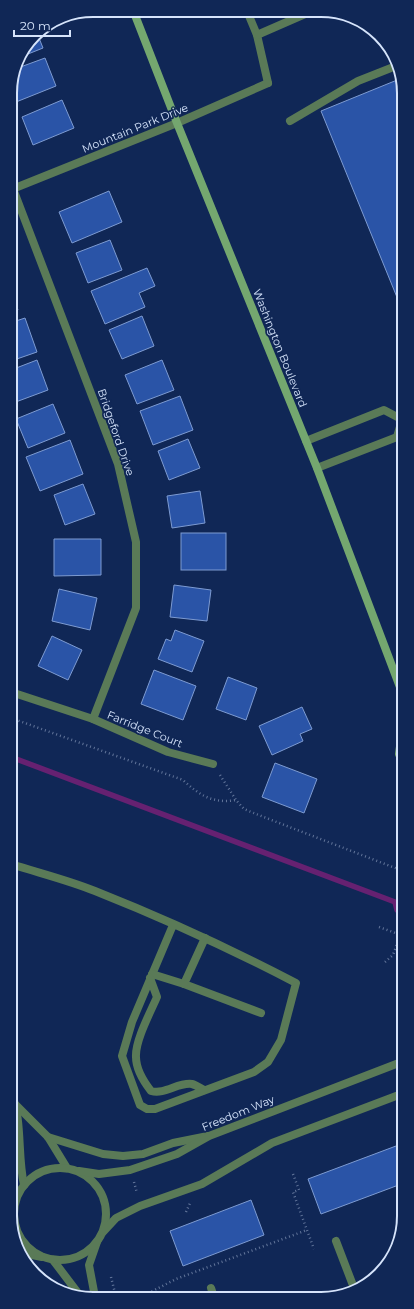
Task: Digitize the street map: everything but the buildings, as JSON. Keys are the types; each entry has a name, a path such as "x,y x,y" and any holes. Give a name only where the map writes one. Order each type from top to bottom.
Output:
{"main road":[{"name":"Washington Boulevard","path":"136,17 177,123 317,468 397,679"}],"street":[{"path":"250,17 257,35 300,17"},
{"name":"Mountain Park Drive","path":"17,185 177,123 268,83 257,35"},
{"path":"290,121 358,81 392,67"},
{"name":"Bridgeford Drive","path":"17,203 118,464 136,542 136,608 93,719"},
{"path":"306,441 384,410 397,417"},
{"path":"317,468 397,437"},
{"name":"Farridge Court","path":"17,694 93,719 168,752 213,764"},
{"path":"17,866 94,891 205,938 296,983 281,1040 268,1062 254,1072 155,1109 147,1109 140,1105 122,1056 151,976 173,925"},
{"path":"184,984 205,938"},
{"path":"151,976 184,984 261,1013"},
{"path":"151,976 157,997 140,1039 136,1056 138,1070 151,1091 158,1093 176,1086 192,1084 204,1090"},
{"name":"Freedom Way","path":"79,1171 99,1174 130,1170 177,1154 208,1136 397,1064"},
{"path":"94,1292 89,1266 97,1242 103,1232 116,1218 140,1206 202,1184 272,1143 397,1096"},
{"path":"17,1106 48,1138 67,1168"},
{"path":"17,1106 20,1165 24,1185"},
{"path":"48,1138 103,1154 123,1156 143,1154 173,1143 208,1136"},
{"path":"17,1194 33,1176 43,1170 55,1167 79,1171 89,1177 98,1186 104,1196 107,1208 103,1232"},
{"path":"19,1235 31,1250 42,1256"},
{"path":"336,1241 353,1285"},
{"path":"27,1253 54,1260 66,1260 78,1257 88,1251 97,1242"},
{"path":"54,1260 77,1291"},
{"path":"211,1288 212,1292"}],"path":[{"path":"17,720 183,780 197,793 211,800 236,800"},
{"path":"213,764 236,800 244,809 397,870"},
{"path":"379,927 397,934"},
{"path":"385,962 393,955 397,945"},
{"path":"293,1174 299,1190 293,1192 314,1249"},
{"path":"134,1182 139,1198"},
{"path":"151,1292 176,1279 307,1230"},
{"path":"111,1277 115,1292"}],"waterway":[{"path":"17,759 395,902 397,910"}]}
